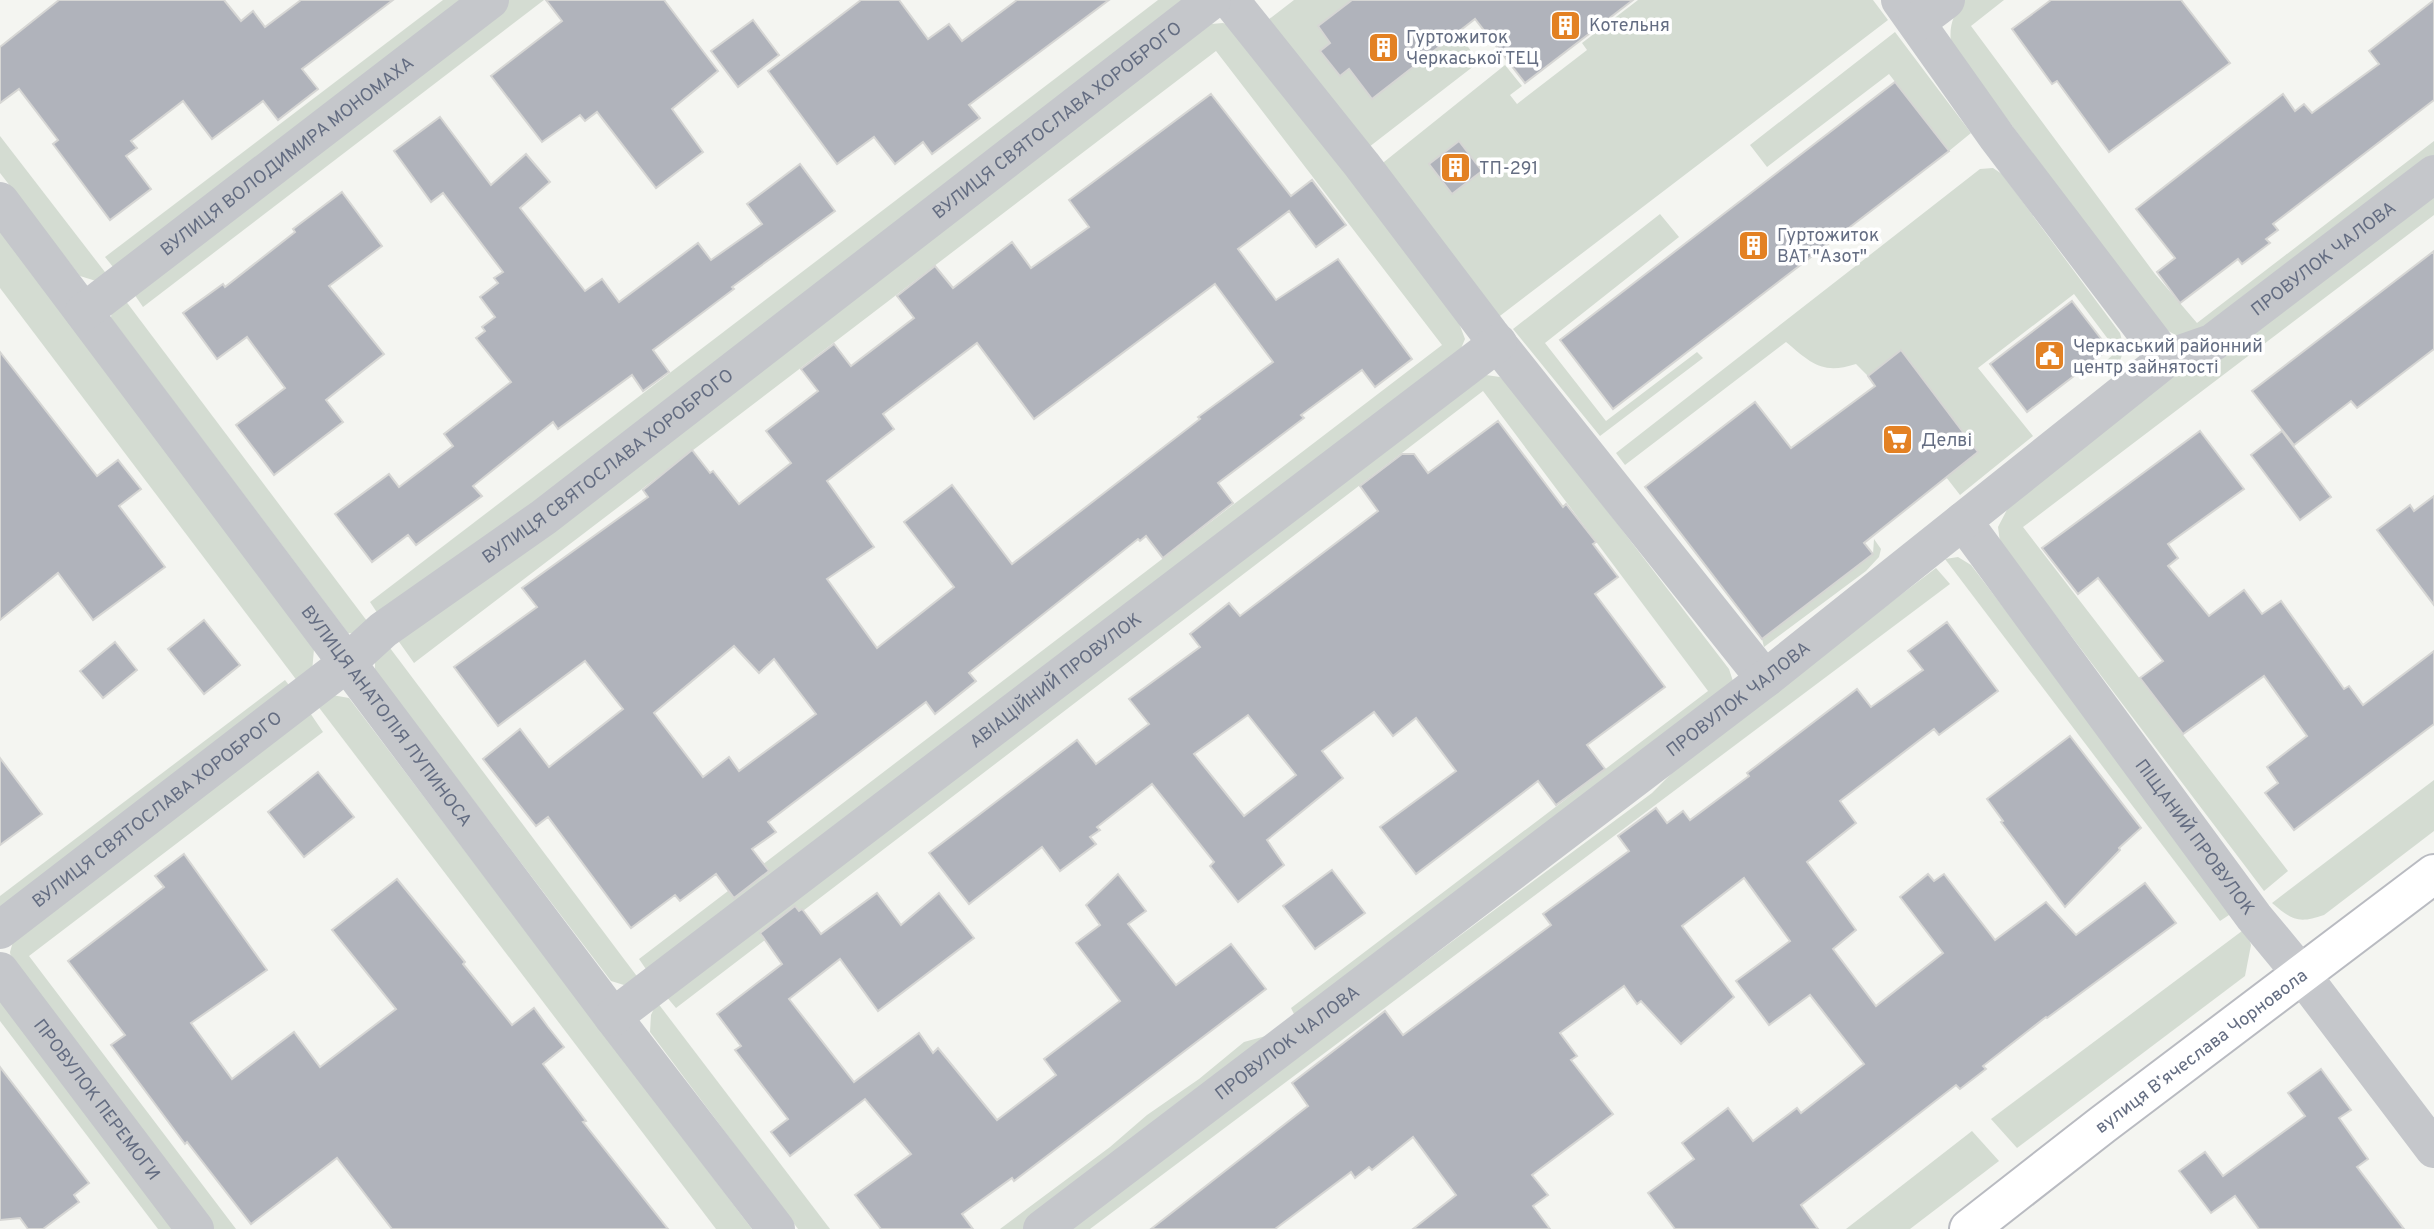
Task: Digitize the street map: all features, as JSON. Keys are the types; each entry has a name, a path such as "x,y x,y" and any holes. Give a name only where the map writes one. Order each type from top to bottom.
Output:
{"main road":[{"name":"вулиця Вʼячеслава Чорновола","path":"1969,1229 2434,874"}],"street":[{"name":"ВУЛИЦЯ ВОЛОДИМИРА МОНОМАХА","path":"84,312 490,0"},
{"name":"ВУЛИЦЯ СВЯТОСЛАВА ХОРОБРОГО","path":"0,930 347,663 383,629 555,509 1212,0"},
{"path":"1230,0 1765,679"},
{"path":"1921,7 1997,137 2166,359"},
{"name":"ПРОВУЛОК ЧАЛОВА","path":"1042,1229 1765,679 2166,359 2212,343 2434,174"},
{"name":"ВУЛИЦЯ АНАТОЛІЯ ЛУПИНОСА","path":"0,201 613,1017 776,1229"},
{"name":"АВІАЦІЙНИЙ ПРОВУЛОК","path":"613,1017 1498,343"},
{"name":"ПІЩАНИЙ ПРОВУЛОК","path":"1963,521 2255,916 2434,1149"},
{"name":"ПРОВУЛОК ПЕРЕМОГИ","path":"0,971 195,1229"}],"shaded area":[{"path":"443,0 472,0 117,272 105,257"},
{"path":"506,0 544,0 143,307 130,288"},
{"path":"1158,0 1184,0 382,620 370,602"},
{"path":"1294,0 1352,0 1318,26 1330,43 1320,51 1340,76 1349,69 1372,99 1458,33 1479,62 1360,154 1264,23"},
{"path":"1638,0 1873,0 1888,20 1492,322 1374,170 1505,65 1522,86 1510,95 1517,104 1587,50 1582,43"},
{"path":"1964,0 2004,0 1971,26 2155,274 2197,323 2434,141 2434,155 2198,334 2178,336 2164,329 1951,44 1953,20"},
{"path":"1223,23 1235,27 1459,323 1465,339 1457,358 650,975 639,959 1442,345 1216,51 414,663 397,639 1211,24"},
{"path":"1895,32 1971,133 1949,151 1889,74 1767,167 1750,145"},
{"path":"0,136 108,276 96,281 80,276 0,173"},
{"path":"1993,168 2002,174 2120,333 2122,354 2113,373 2106,361 2117,351 2074,294 1978,368 2033,436 1960,495 1946,477 1901,351 1868,376 1856,364 1834,368 1818,365 1786,342 1625,465 1616,453 1980,169"},
{"path":"2434,190 2434,215 2023,527 2288,871 2264,891 2000,542 1998,527 2010,504 2188,365"},
{"path":"1660,214 1679,237 1545,343 1606,421 1697,352 1703,358 1600,436 1513,329"},
{"path":"0,231 314,649 312,672 301,686 0,288"},
{"path":"122,296 370,625 359,634 348,633 111,318 112,307"},
{"path":"1486,375 1500,377 1513,388 1729,669 1733,681 1729,693 1023,1229 1000,1229 1244,1042 1273,1034 1294,1014 1291,1008 1708,691 1483,391 676,1008 665,995"},
{"path":"1874,539 1881,549 1879,557 1866,571 1764,647 1762,639 1873,554"},
{"path":"1958,557 1971,565 2235,911 2220,921 1945,559"},
{"path":"1936,568 1950,584 1090,1229 1065,1229 1652,793 1693,752"},
{"path":"387,644 639,979 624,985 611,981 375,671 375,657"},
{"path":"285,680 295,693 0,917 0,896"},
{"path":"332,695 349,698 752,1229 716,1229 314,701"},
{"path":"306,707 323,732 29,956 236,1229 208,1229 13,973 10,952 14,938"},
{"path":"2434,780 2434,831 2324,915 2296,919 2272,903"},
{"path":"2246,928 2251,945 2245,976 2017,1148 1991,1119"},
{"path":"0,994 178,1229 158,1229 0,1021"},
{"path":"657,1002 830,1229 798,1229 650,1032 651,1015"},
{"path":"1972,1131 1999,1161 1910,1229 1846,1229"}],"building":[{"path":"59,0 224,0 241,21 253,11 265,27 301,0 393,0 302,69 318,89 278,120 263,101 212,139 183,101 131,141 137,148 126,156 151,189 110,220 53,144 58,140 19,89 0,103 0,47"},
{"path":"546,0 664,0 718,71 672,109 703,152 656,188 597,112 585,121 580,115 542,142 491,76 562,21"},
{"path":"861,0 899,0 928,39 949,24 962,41 1017,0 1109,0 969,105 980,118 932,154 923,142 895,164 874,137 837,164 768,71"},
{"path":"1352,0 1633,0 1525,83 1475,19 1372,99 1349,69 1340,76 1320,51 1330,43 1318,26"},
{"path":"2051,0 2181,0 2230,63 2109,152 2057,81 2052,84 2012,29"},
{"path":"2434,0 2434,100 2273,224 2278,230 2266,239 2270,243 2242,264 2238,259 2180,303 2157,272 2175,258 2136,209 2283,94 2295,111 2304,104 2312,113 2379,64 2369,51"},
{"path":"753,20 779,55 738,87 711,51"},
{"name":"Гуртожиток ВАТ \"Азот\"","path":"1895,82 1949,151 1613,409 1560,340"},
{"path":"1211,94 1291,196 1312,180 1346,225 1316,247 1289,211 1238,249 1276,300 1338,259 1412,359 1375,387 1362,370 1301,415 1304,418 1218,483 1233,503 1163,558 1146,536 1140,541 1138,539 969,673 976,681 935,714 926,702 768,822 776,832 752,849 769,871 734,898 716,874 680,901 675,895 631,928 548,817 536,826 483,759 520,729 549,767 623,709 585,661 498,726 454,667 537,607 522,588 648,497 643,490 692,450 739,504 791,463 766,431 818,391 801,369 834,344 851,366 914,318 897,296 935,266 953,288 1012,242 1031,268 1089,227 1069,200","holes":["1215,284 1273,362 1198,417 1200,419 1012,564 952,485 904,522 954,587 877,648 827,579 874,547 827,481 894,429 883,414 977,343 1034,419","734,646 759,673 774,659 816,714 739,771 729,757 703,777 654,713"]},
{"path":"440,117 491,185 526,154 550,182 520,208 585,291 602,279 619,302 698,243 711,260 762,224 747,204 800,164 835,211 732,287 734,289 653,350 669,372 643,391 632,375 558,429 553,422 473,486 482,496 416,545 408,535 372,562 335,514 389,474 399,487 453,446 444,434 511,382 476,338 485,331 482,327 495,317 480,297 498,283 494,278 503,272 443,193 431,202 394,151"},
{"name":"ТП-291","path":"1459,141 1482,171 1452,194 1429,164"},
{"path":"342,192 382,246 329,286 384,354 326,400 343,422 274,475 236,425 285,388 247,337 217,359 183,313 223,284 225,287 295,232 293,229"},
{"path":"2434,251 2434,349 2357,408 2351,401 2294,445 2252,391"},
{"name":"Черкаський районний центр зайнятості","path":"2072,301 2109,349 2027,412 1990,364"},
{"path":"1901,350 1978,452 1864,543 1873,554 1762,639 1645,487 1755,402 1791,448 1875,386 1868,376"},
{"path":"0,352 97,476 118,460 141,489 119,506 165,567 93,620 58,573 0,620"},
{"path":"1498,421 1563,507 1566,504 1596,542 1593,544 1618,577 1595,594 1665,687 1587,745 1605,769 1556,805 1538,781 1416,874 1380,827 1456,771 1416,718 1393,736 1374,712 1322,751 1343,778 1267,840 1284,865 1238,902 1210,866 1214,862 1152,784 1097,827 1100,830 1090,837 1096,844 1060,871 1042,847 969,904 929,853 1077,740 1096,764 1149,724 1129,699 1200,647 1190,634 1229,603 1240,616 1378,511 1360,486 1402,454 1414,454 1428,473","holes":["1248,715 1296,775 1244,816 1194,754"]},
{"path":"2200,431 2244,489 2168,544 2178,558 2168,566 2209,616 2244,590 2262,614 2281,601 2344,689 2349,686 2363,705 2434,651 2434,724 2294,830 2265,793 2278,783 2267,767 2307,736 2264,676 2183,734 2140,678 2163,661 2098,578 2078,594 2042,548"},
{"path":"2282,431 2331,497 2300,520 2251,455"},
{"path":"2434,496 2434,605 2377,530 2410,505 2414,511"},
{"path":"204,620 240,665 204,694 168,649"},
{"path":"1947,622 1998,691 1939,735 1934,729 1840,801 1856,823 1807,862 1856,930 1833,949 1876,1006 1943,953 1900,897 1928,874 1934,881 1944,874 1995,940 2046,902 2076,935 2145,883 2176,923 2046,1017 1983,1066 1986,1069 1960,1089 1956,1085 1801,1205 1818,1229 1675,1229 1648,1193 1694,1159 1682,1143 1728,1108 1753,1141 1797,1108 1801,1113 1864,1064 1810,995 1769,1025 1736,981 1790,941 1744,878 1682,926 1734,997 1681,1044 1641,1001 1637,1004 1624,986 1560,1033 1577,1056 1571,1060 1613,1114 1532,1175 1548,1195 1533,1206 1550,1229 1413,1229 1456,1195 1413,1137 1372,1170 1369,1167 1355,1178 1351,1172 1275,1229 1151,1229 1308,1106 1292,1083 1385,1011 1403,1035 1551,925 1543,914 1629,851 1618,836 1656,808 1667,823 1683,811 1690,820 1857,689 1871,707 1923,670 1908,651"},
{"path":"115,642 137,670 103,698 80,671"},
{"path":"2070,736 2141,828 2065,907 2001,822 2003,821 1987,799"},
{"path":"0,758 42,814 0,845"},
{"path":"318,772 354,817 304,857 268,812"},
{"path":"184,854 267,970 191,1023 232,1079 294,1032 320,1067 396,1009 332,930 397,879 512,1025 534,1008 564,1047 543,1064 586,1121 583,1122 668,1229 392,1229 337,1158 251,1224 187,1142 185,1144 111,1045 125,1035 68,961 164,887 155,876"},
{"path":"1332,870 1365,913 1315,949 1283,906"},
{"path":"1118,874 1146,911 1128,924 1176,985 1231,944 1266,989 1014,1181 1012,1178 962,1214 973,1229 881,1229 855,1195 911,1154 865,1099 790,1156 771,1132 788,1119 735,1050 741,1046 717,1014 782,964 760,933 795,906 799,911 802,909 821,934 877,893 901,925 939,893 974,938 878,1011 840,959 789,999 854,1082 919,1033 933,1053 938,1048 997,1120 1056,1075 1044,1059 1120,1001 1076,943 1100,925 1086,905"},
{"path":"0,1067 89,1183 74,1195 79,1202 43,1229 28,1229 20,1218 0,1220"},
{"path":"2321,1069 2351,1110 2339,1118 2368,1159 2357,1167 2404,1229 2259,1229 2235,1196 2211,1213 2179,1171 2205,1152 2223,1176 2305,1116 2288,1093"}],"place":[{"name":"Котельня","path":"1566,25"},
{"name":"Гуртожиток Черкаської ТЕЦ","path":"1383,47"},
{"name":"ТП-291","path":"1456,168"},
{"name":"Гуртожиток ВАТ \"Азот\"","path":"1754,245"},
{"name":"Черкаський районний центр зайнятості","path":"2050,356"},
{"name":"Делві","path":"1898,440"}]}
